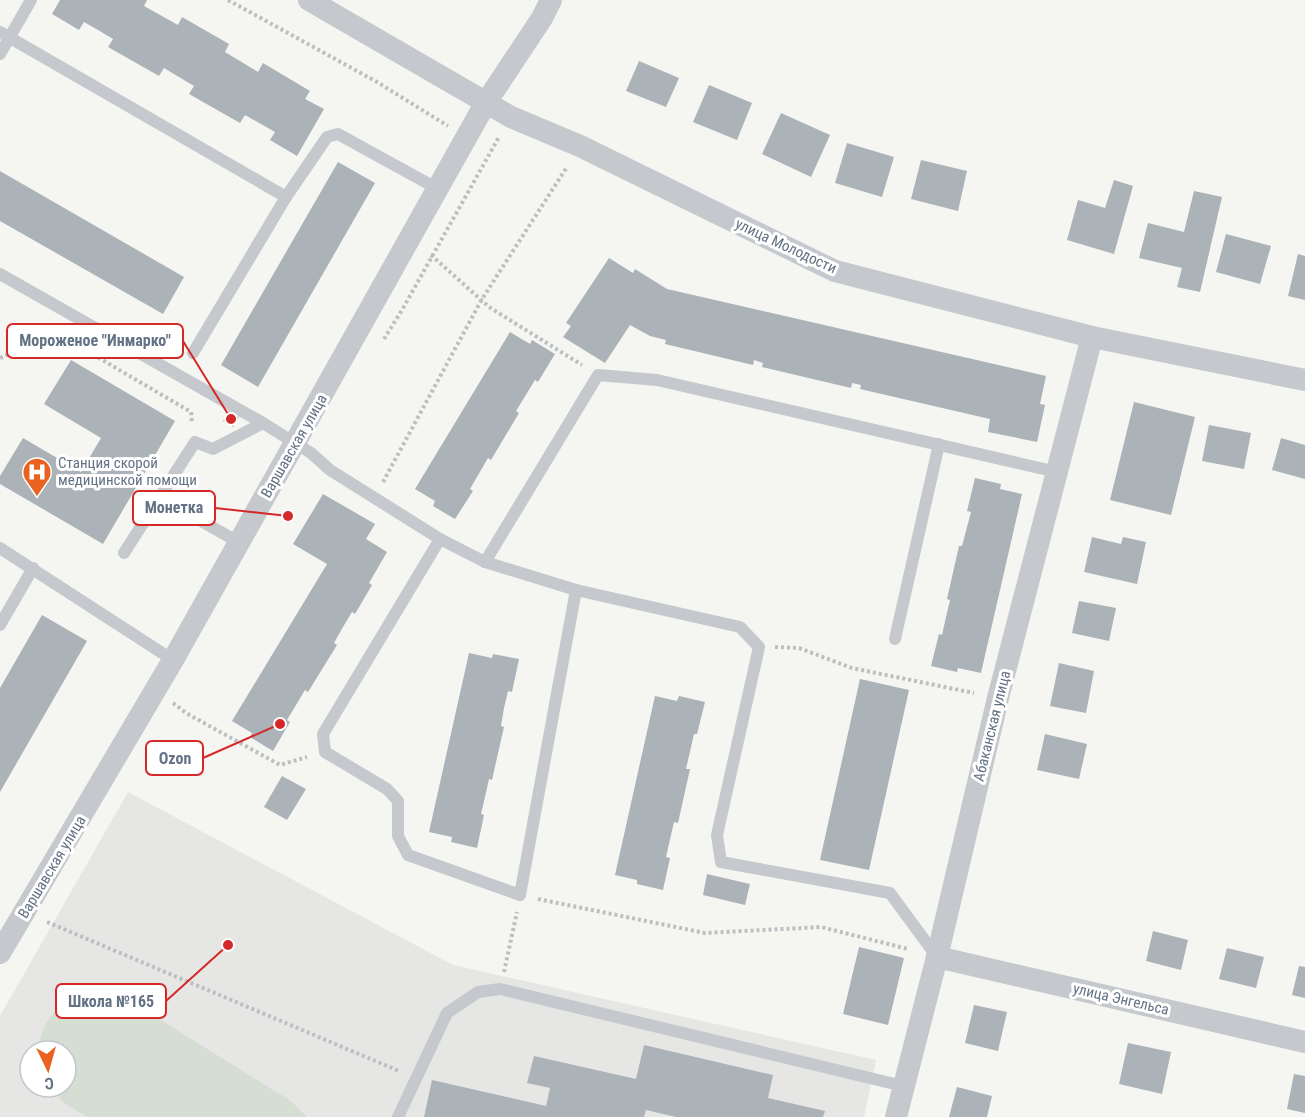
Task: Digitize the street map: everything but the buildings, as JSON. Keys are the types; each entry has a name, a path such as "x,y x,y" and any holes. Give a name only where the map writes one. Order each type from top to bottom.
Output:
{"street":[{"name":"улица Молодости","path":"309,0 510,117 580,146 835,271 1092,337 1305,380"},
{"name":"Варшавская улица","path":"0,953 240,543 485,104 542,18 551,0"},
{"name":"Абаканская улица","path":"896,1117 937,957 998,698 1092,337"},
{"name":"улица Энгельса","path":"937,957 1305,1042"}],"lane":[{"path":"0,54 4,35 31,0"},
{"path":"4,35 286,197"},
{"path":"193,353 286,197 327,137 338,134 438,189"},
{"path":"0,274 263,423 311,453 330,470 374,498 440,539 485,562 576,590 740,627 759,647 717,835 721,862 890,893 937,957"},
{"path":"485,562 598,375 657,380 1057,472"},
{"path":"124,553 195,442 213,449 263,423"},
{"path":"895,639 939,444"},
{"path":"159,497 240,543"},
{"path":"440,539 323,734 325,752 387,789 398,801 398,836 408,855 520,895 576,590"},
{"path":"0,548 173,660"},
{"path":"0,625 33,568"},
{"path":"398,1117 447,1013 478,992 500,989 903,1086"}],"path":[{"path":"228,0 377,82 466,138"},
{"path":"374,498 482,299 580,146"},
{"path":"410,238 489,307 598,375"},
{"path":"0,358 28,346 73,315"},
{"path":"28,346 87,351 191,412"},
{"path":"759,647 799,648 852,668 998,698"},
{"path":"156,690 186,713 280,765 325,752"},
{"path":"500,989 520,895 705,933 821,927 937,957"},
{"path":"26,911 52,926 416,1078"}],"shaded area":[{"path":"128,792 453,965 876,1060 864,1117 0,1117 0,1016"},
{"path":"91,993 110,993 127,999 291,1101 307,1117 87,1117 60,1099 78,1099 78,1039 40,1039 43,1029 54,1013 61,1006"}],"place":[{"name":"Мороженое \"Инмарко\"","path":"231,419"},
{"name":"Станция скорой медицинской помощи","path":"37,498"},
{"name":"Монетка","path":"288,516"},
{"name":"Ozon","path":"280,724"},
{"name":"Школа №165","path":"228,945"}]}
